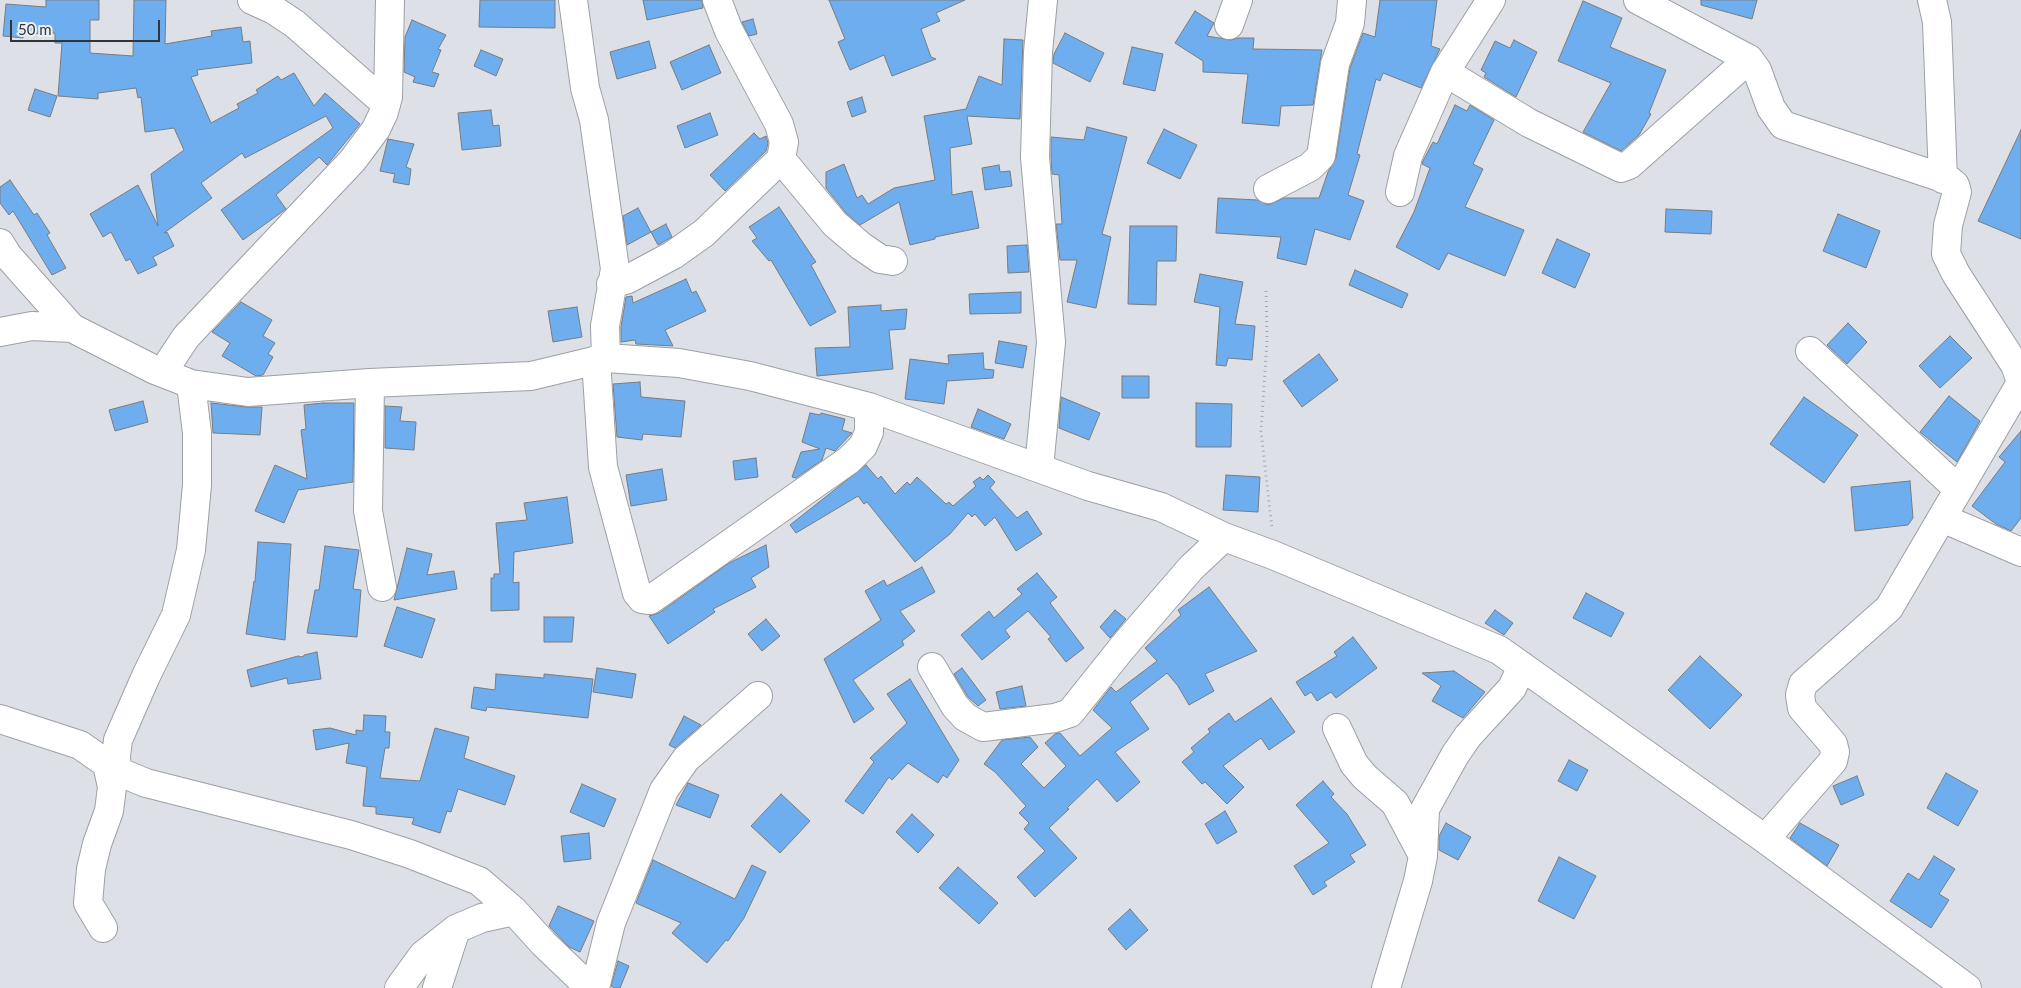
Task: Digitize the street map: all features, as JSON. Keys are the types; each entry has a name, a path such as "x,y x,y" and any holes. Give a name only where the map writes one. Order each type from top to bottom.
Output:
{"street":[{"path":"252,0 274,10 295,24 386,104"},
{"path":"102,928 88,903 91,869 97,844 109,811 112,768 118,740 146,676 176,615 191,550 197,485 197,433 180,379 170,361 186,337 353,160 376,129 386,104 390,0"},
{"path":"573,0 585,88 594,120 614,269 601,359 603,467 637,593 642,599 650,600 849,460 863,446 869,432 871,424 869,408"},
{"path":"611,284 628,279 673,255 704,233 781,159 784,142 779,124 729,31 717,0"},
{"path":"1039,468 1051,342 1035,157 1038,52 1043,0"},
{"path":"1230,25 1238,0"},
{"path":"1268,189 1310,167 1321,156 1334,64 1350,23 1352,0"},
{"path":"1400,192 1408,156 1446,72 1491,0"},
{"path":"1638,0 1664,8 1749,59 1757,70 1774,113 1783,125 1944,179 1955,185 1957,192 1948,225 1946,254 1956,274 2015,366 2020,379 2019,386 1889,608 1803,684 1800,695 1802,708 1833,744 1835,752 1833,762 1765,839"},
{"path":"1932,0 1937,22 1944,179"},
{"path":"1446,72 1529,123 1622,168 1629,165 1749,59"},
{"path":"781,159 835,224 880,259 893,260"},
{"path":"3,258 72,328 180,379 248,392 370,383 531,376 601,359 679,363 750,376 869,408 1088,486 1161,507 1224,537 1273,555 1499,650 1765,839 1967,988"},
{"path":"0,332 32,326 72,328"},
{"path":"1810,351 1958,489"},
{"path":"370,383 368,511 382,587"},
{"path":"1942,518 2021,552"},
{"path":"932,667 954,706 965,717 983,727 1055,718 1070,713 1122,648 1192,568 1224,537"},
{"path":"1386,988 1412,906 1423,856 1425,809 1438,783 1468,736 1512,688 1522,666"},
{"path":"595,988 611,923 664,790 686,760 758,696"},
{"path":"0,720 80,745 112,768 153,786 269,813 410,854 479,882 514,911 544,944 590,988"},
{"path":"1337,728 1354,764 1365,777 1395,803 1423,856"},
{"path":"399,988 423,955 456,929 482,918 514,911"},
{"path":"437,988 456,929"}],"path":[{"path":"1266,291 1267,340 1261,430 1271,511 1273,555"}],"building":[{"path":"46,0 99,0 99,20 90,20 90,53 133,56 134,0 166,0 165,44 212,36 211,31 241,27 243,42 250,41 252,63 197,70 198,75 191,77 211,123 239,108 237,104 258,93 256,90 278,76 281,80 294,73 314,106 325,93 360,124 327,165 319,157 276,195 286,209 243,240 221,210 333,128 326,116 245,158 242,153 201,183 212,198 164,233 167,232 174,246 153,257 157,265 138,274 130,259 126,261 111,232 103,237 90,214 138,185 158,226 151,174 184,150 174,128 145,132 141,97 138,98 136,88 98,93 98,99 58,96 62,43 55,43 55,33 23,34 23,38 3,36 6,4 46,7"},
{"path":"480,0 555,0 555,28 479,27"},
{"path":"643,0 702,0 703,8 647,20"},
{"path":"829,0 965,0 936,13 940,21 921,29 931,57 936,59 892,76 884,55 850,70 838,42 845,39"},
{"path":"1380,0 1437,0 1431,46 1440,49 1421,88 1383,73 1380,81 1376,79 1357,154 1360,155 1348,195 1364,201 1350,240 1315,229 1306,265 1277,258 1281,237 1216,233 1218,198 1258,200 1268,205 1284,198 1319,198 1328,172 1336,158 1350,68 1363,33 1375,37"},
{"path":"1701,0 1757,0 1752,19 1701,5"},
{"path":"1583,1 1622,18 1610,47 1666,70 1649,113 1651,114 1639,135 1621,151 1583,132 1611,83 1558,61"},
{"path":"1195,11 1214,23 1207,36 1231,40 1254,38 1253,49 1322,50 1313,105 1281,106 1279,126 1242,123 1248,74 1203,72 1203,61 1175,43"},
{"path":"753,19 757,34 749,36 742,22"},
{"path":"412,20 446,35 438,49 441,50 432,72 439,74 434,87 413,82 415,77 404,72 405,37"},
{"path":"1065,33 1104,53 1090,82 1053,63 1054,54"},
{"path":"1004,39 1023,40 1020,119 967,116 972,144 950,148 952,195 972,191 979,228 935,237 935,239 910,245 899,202 860,225 846,213 826,188 826,172 844,164 857,198 862,195 868,204 894,188 935,180 924,116 966,109 979,76 1002,85"},
{"path":"1514,40 1537,52 1516,97 1484,77 1486,73 1481,70 1495,41 1510,48"},
{"path":"649,41 656,68 617,79 610,52"},
{"path":"709,45 721,73 682,90 670,62"},
{"path":"1132,47 1163,54 1155,91 1123,84"},
{"path":"481,50 503,59 496,76 474,66"},
{"path":"35,89 57,96 50,117 28,110"},
{"path":"862,97 866,112 852,117 847,102"},
{"path":"1455,105 1467,111 1470,105 1494,120 1473,164 1483,169 1465,207 1524,230 1505,276 1448,253 1439,270 1396,247 1414,212 1430,168 1422,164 1423,161 1433,142 1437,144"},
{"path":"491,110 493,126 499,125 501,146 462,150 458,113"},
{"path":"710,113 718,135 685,148 677,126"},
{"path":"1087,127 1127,137 1102,234 1111,237 1096,308 1067,302 1077,260 1060,260 1056,224 1062,224 1059,175 1052,174 1051,157 1051,137 1084,140"},
{"path":"1164,129 1197,145 1180,179 1147,163"},
{"path":"2021,130 2021,239 1978,221"},
{"path":"754,133 760,139 766,136 768,143 766,151 725,191 710,175"},
{"path":"388,139 414,144 406,167 411,169 409,185 393,182 395,174 380,171"},
{"path":"999,165 1000,172 1010,171 1012,186 985,190 982,168"},
{"path":"10,180 34,215 37,213 50,233 47,235 66,268 52,275 13,211 9,215 0,203 0,187"},
{"path":"779,207 816,262 811,265 836,312 810,326 771,260 769,261 752,241 757,238 749,227"},
{"path":"638,208 651,232 627,245 623,216"},
{"path":"1666,209 1712,211 1711,234 1665,232"},
{"path":"1838,214 1880,231 1866,268 1823,251"},
{"path":"666,224 672,237 658,245 651,232"},
{"path":"1130,226 1177,226 1176,261 1157,261 1156,305 1128,304"},
{"path":"1557,239 1590,254 1575,288 1542,273"},
{"path":"1027,245 1029,272 1008,273 1007,246"},
{"path":"1355,270 1408,294 1402,308 1349,285"},
{"path":"1200,274 1243,282 1235,324 1255,326 1252,360 1228,358 1226,366 1216,365 1220,307 1194,302"},
{"path":"686,279 692,293 696,291 706,311 665,330 673,346 636,344 635,340 621,342 621,327 626,297 632,296 633,303"},
{"path":"1021,292 1021,313 970,314 969,294"},
{"path":"241,302 272,320 263,336 275,343 268,354 273,357 263,375 256,376 222,356 230,343 212,332"},
{"path":"881,305 881,311 907,309 905,329 889,330 893,369 817,376 815,348 850,347 848,307"},
{"path":"577,307 582,337 553,342 548,311"},
{"path":"1848,323 1867,342 1847,364 1827,345"},
{"path":"1950,336 1972,358 1940,388 1919,366"},
{"path":"999,341 1027,346 1023,368 995,363"},
{"path":"983,353 984,369 994,370 993,378 947,381 944,404 905,399 910,359 949,364 948,355"},
{"path":"1319,354 1338,380 1302,407 1283,381"},
{"path":"1122,376 1149,376 1149,398 1122,398"},
{"path":"640,382 641,397 685,401 681,437 643,434 642,440 617,437 613,384"},
{"path":"1949,396 1980,421 1957,462 1920,432"},
{"path":"1061,397 1100,413 1089,440 1059,428"},
{"path":"1804,397 1858,435 1824,483 1770,444"},
{"path":"143,401 148,422 115,431 109,410"},
{"path":"211,403 262,407 260,435 213,433"},
{"path":"354,403 353,482 298,490 284,523 255,511 275,465 307,479 301,430 306,429 304,405"},
{"path":"1196,403 1232,404 1231,447 1196,447"},
{"path":"385,406 402,407 400,421 416,422 414,450 385,448"},
{"path":"978,409 1011,424 1004,439 971,427"},
{"path":"810,413 820,415 821,413 845,419 842,430 852,433 835,451 826,448 822,460 796,478 792,477 801,452 820,449 802,442"},
{"path":"2021,431 2021,518 2011,531 1996,524 1972,506 2005,462 1999,457"},
{"path":"756,458 758,477 735,480 733,461"},
{"path":"866,465 878,479 881,476 895,494 907,482 910,485 917,477 946,504 949,502 953,506 976,486 973,482 980,477 983,480 988,475 995,482 990,488 1017,518 1027,511 1042,534 1016,551 995,517 985,526 975,514 972,517 968,513 950,534 915,562 867,502 864,504 858,496 796,533 790,525"},
{"path":"662,469 667,500 631,506 626,475"},
{"path":"1226,475 1260,477 1258,512 1223,510"},
{"path":"1910,481 1913,518 1908,525 1855,531 1851,487"},
{"path":"567,497 573,543 514,552 513,583 519,582 519,610 491,611 491,578 494,578 494,574 500,574 496,523 527,520 524,503"},
{"path":"258,542 291,544 285,640 246,634 255,582"},
{"path":"766,545 769,567 751,578 756,587 713,609 715,612 668,644 649,616 659,613 729,563"},
{"path":"325,546 359,550 353,589 361,590 357,637 307,633 315,590 319,590"},
{"path":"407,548 432,554 427,575 454,571 457,589 394,600"},
{"path":"922,567 935,592 900,611 915,631 902,641 904,645 853,680 874,709 854,723 824,659 881,620 865,591 884,580 887,586"},
{"path":"1037,573 1057,597 1050,603 1084,648 1066,662 1048,639 1051,637 1028,611 1005,630 1010,637 982,660 961,635 989,611 994,618 1022,594 1017,589"},
{"path":"1209,587 1257,651 1205,674 1214,691 1189,705 1178,686 1167,673 1130,702 1149,729 1115,752 1140,782 1117,802 1097,779 1067,808 1069,809 1049,828 1077,858 1035,897 1017,877 1045,851 1024,829 1029,823 1019,813 1026,806 995,772 984,764 1002,740 1030,737 1038,747 1021,764 1044,788 1066,766 1045,743 1055,734 1060,733 1080,756 1112,728 1093,710 1111,687 1116,692 1157,661 1145,648 1181,615 1178,610"},
{"path":"1586,593 1624,613 1611,637 1573,618"},
{"path":"397,607 435,619 422,658 384,646"},
{"path":"1115,610 1126,619 1110,638 1100,627"},
{"path":"1495,610 1513,623 1504,635 1485,623"},
{"path":"544,617 574,617 572,642 544,642"},
{"path":"766,619 780,636 762,651 748,634"},
{"path":"1353,637 1377,668 1336,698 1331,692 1317,701 1311,692 1305,696 1296,682 1337,656 1334,652"},
{"path":"317,652 321,679 288,684 287,678 251,687 247,670"},
{"path":"1700,656 1742,695 1710,729 1668,690"},
{"path":"597,668 636,674 632,698 593,692"},
{"path":"962,668 986,700 978,706 968,697 954,674"},
{"path":"1454,671 1485,692 1463,718 1432,701 1441,686 1422,673"},
{"path":"496,674 544,678 544,674 593,679 588,718 487,707 486,711 471,708 474,687 495,690"},
{"path":"910,679 959,760 947,778 943,775 938,783 908,763 892,780 889,777 863,814 845,801 874,762 870,758 907,723 887,694"},
{"path":"1022,686 1026,706 1000,709 996,692"},
{"path":"1271,698 1295,732 1269,750 1261,738 1223,766 1244,787 1227,804 1205,782 1202,784 1182,762 1194,752 1191,748 1210,732 1208,729 1229,713 1235,722"},
{"path":"364,715 386,716 385,732 390,732 389,748 385,748 380,778 420,781 435,728 469,737 464,758 515,776 505,805 458,789 451,812 447,811 440,833 412,824 414,818 376,814 376,807 363,806 367,767 346,763 349,743 316,750 313,730 330,728 356,735 356,730 363,731"},
{"path":"684,716 701,725 675,748 669,745"},
{"path":"1569,760 1588,770 1577,791 1558,781"},
{"path":"1946,773 1978,791 1958,826 1927,808"},
{"path":"1857,776 1864,795 1841,805 1833,786"},
{"path":"1323,781 1334,794 1331,797 1347,814 1366,845 1350,855 1355,862 1324,882 1327,886 1313,895 1294,866 1329,843 1296,805"},
{"path":"688,783 719,795 710,818 676,805"},
{"path":"582,784 616,799 604,827 570,812"},
{"path":"781,794 810,821 780,853 751,826"},
{"path":"1225,811 1237,832 1217,844 1205,824"},
{"path":"912,814 934,835 918,853 896,832"},
{"path":"1446,823 1471,837 1458,860 1439,850 1439,836"},
{"path":"1800,823 1839,845 1827,866 1790,838"},
{"path":"589,833 591,859 564,862 561,836"},
{"path":"1934,856 1955,869 1939,894 1949,900 1931,928 1890,901 1908,873 1919,880"},
{"path":"1559,857 1596,876 1574,919 1538,901"},
{"path":"653,860 735,899 752,865 766,872 744,918 728,941 726,940 707,963 672,933 681,923 636,903"},
{"path":"958,867 998,903 979,924 939,888"},
{"path":"558,906 594,921 580,952 569,947 549,926"},
{"path":"1130,909 1148,930 1126,950 1108,929"},
{"path":"618,961 629,966 620,988 615,988 611,986"}]}
